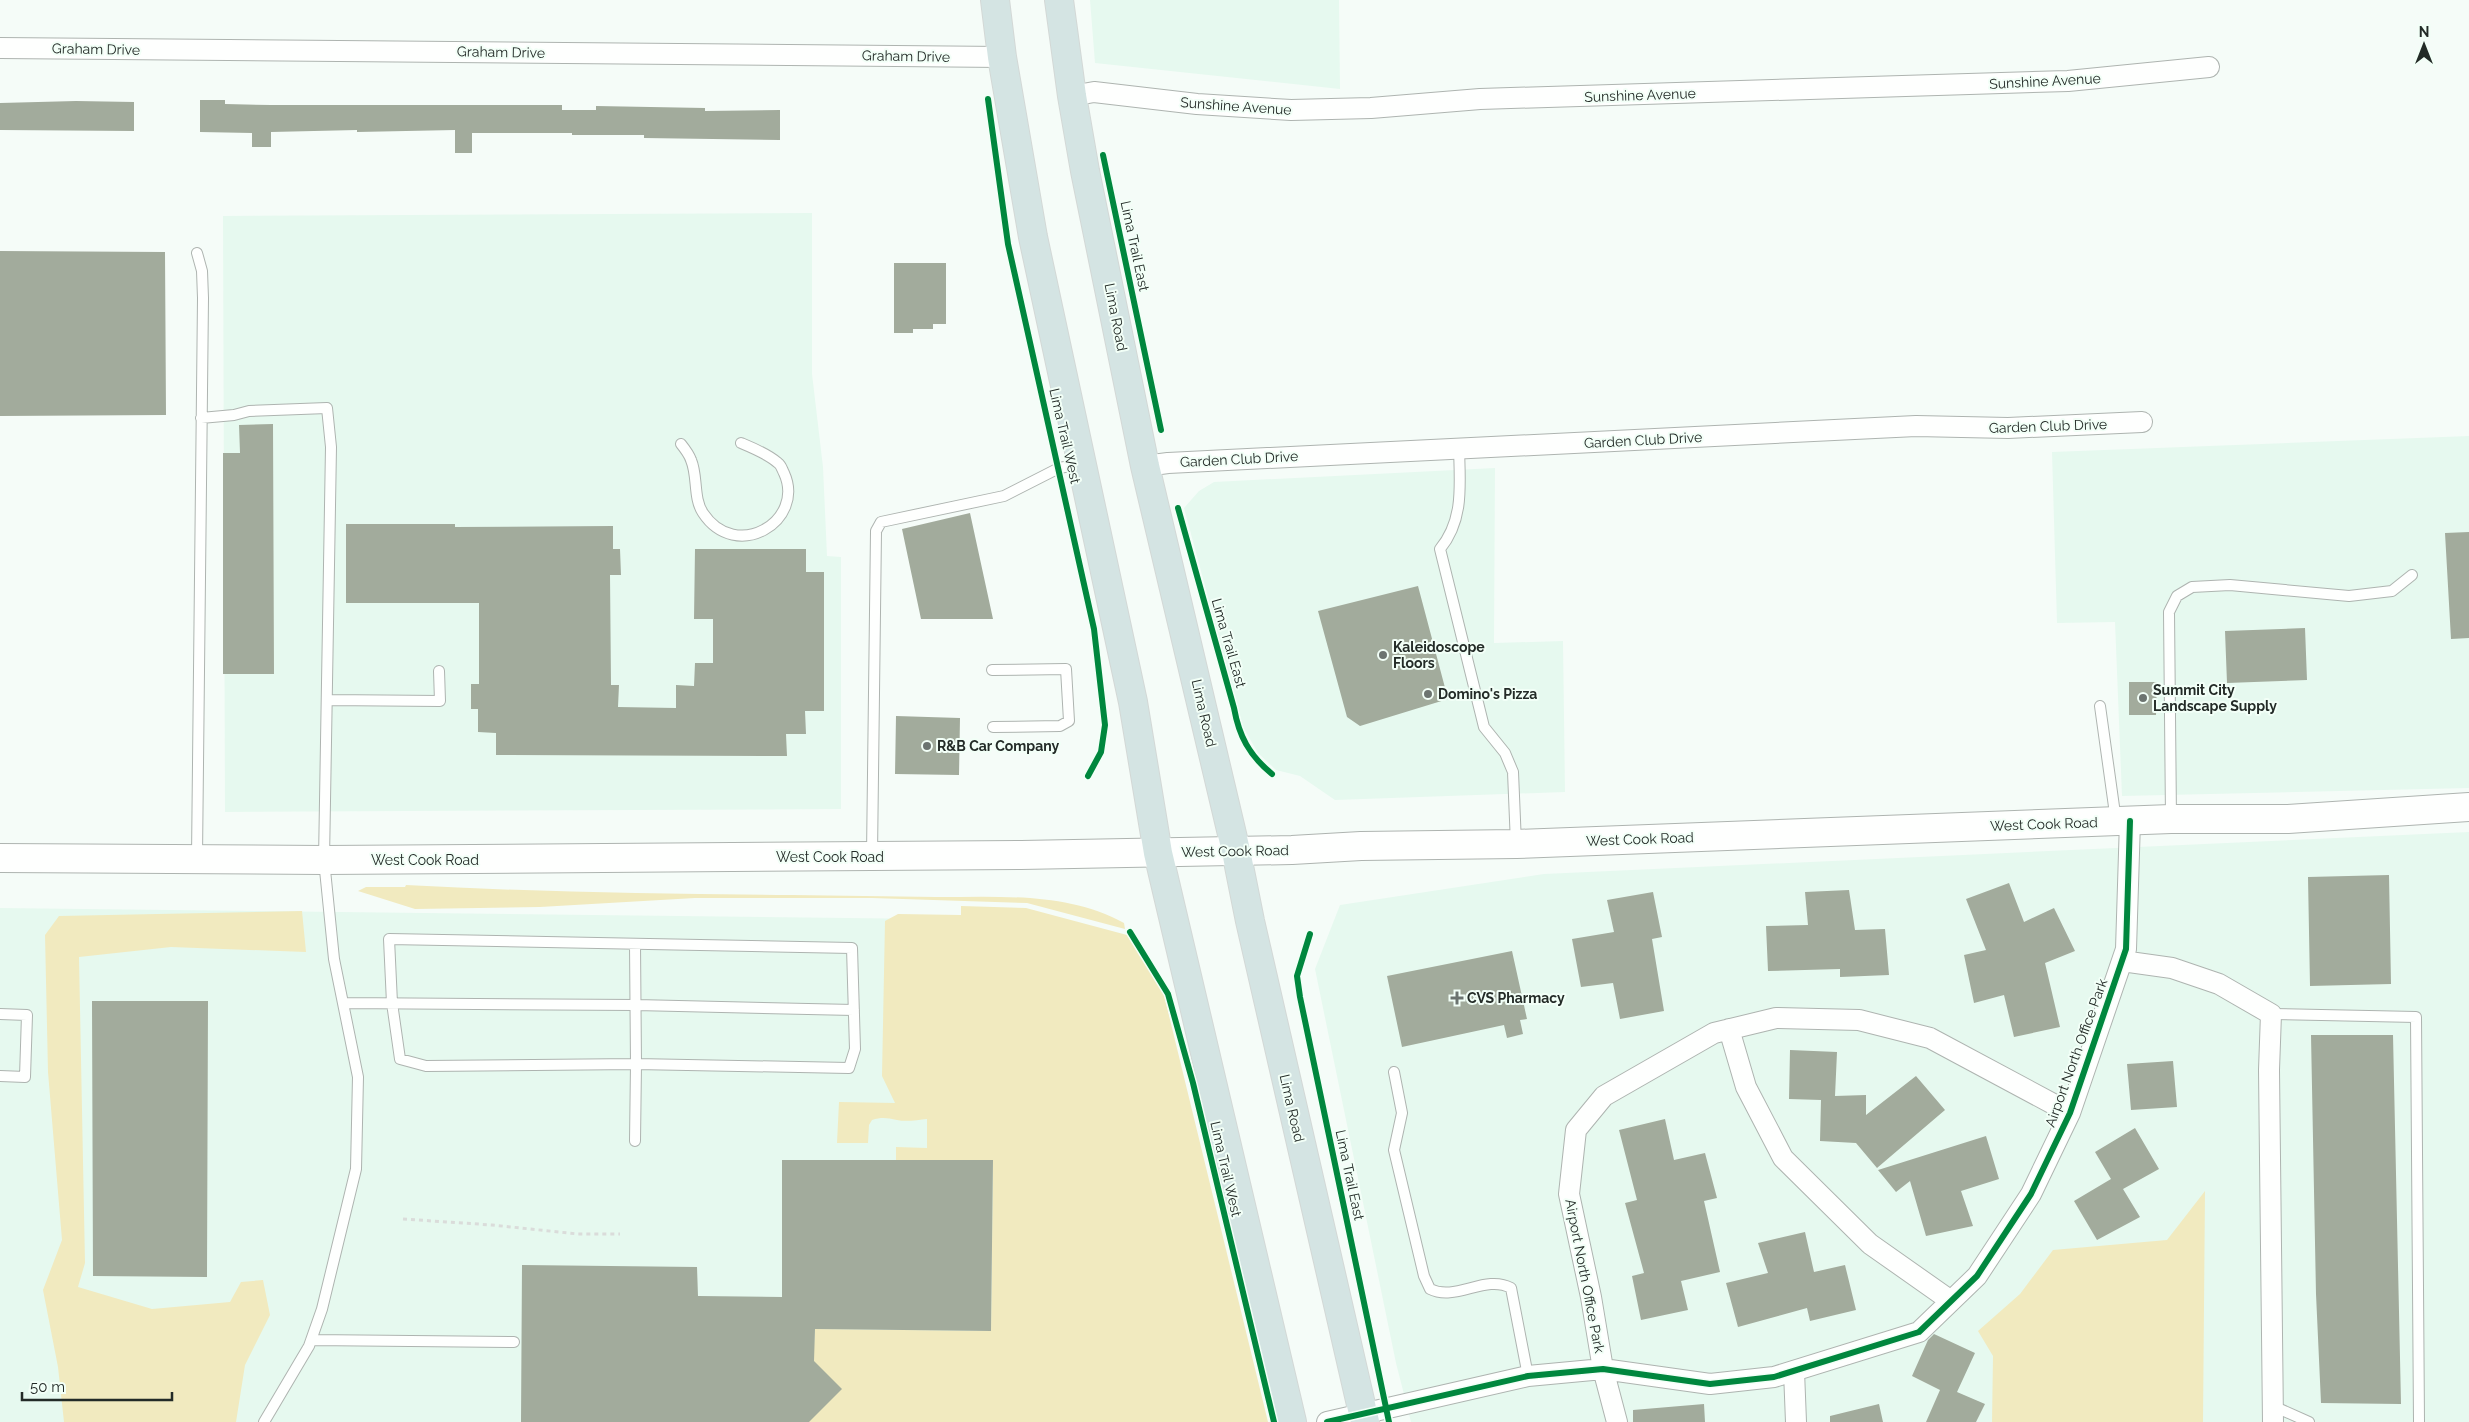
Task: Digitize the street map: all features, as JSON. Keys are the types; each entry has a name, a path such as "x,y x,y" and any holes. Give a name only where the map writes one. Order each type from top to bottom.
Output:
{"highway":[{"path":"996,0 1002,57 1033,238 1133,702 1158,853 1292,1422"},
{"name":"Lima Road","path":"1059,0 1072,96 1146,466 1236,851 1258,958 1364,1418"}],"main road":[{"name":"West Cook Road","path":"0,858 324,860 1158,853 1516,844 2171,819 2288,818 2469,807"}],"street":[{"name":"Graham Drive","path":"0,48 1002,57"},
{"name":"Sunshine Avenue","path":"1072,96 1094,92 1197,104 1290,110 1371,108 1480,100 2068,81 2209,67"},
{"name":"Garden Club Drive","path":"1146,466 1168,463 1916,426 2008,428 2142,422"},
{"name":"Airport North Office Park","path":"1327,1422 1364,1418 1528,1376 1602,1369 1710,1384 1774,1377 1919,1332 1977,1276 2031,1194 2070,1113 2126,949 2123,821"},
{"path":"2122,961 2172,968 2219,984 2271,1014 2269,1070 2273,1414"},
{"name":"Airport North Office Park","path":"1617,1422 1602,1369 1591,1297 1569,1194 1576,1130 1604,1096 1669,1057 1714,1033 1776,1018 1859,1020 1915,1033 1966,1057 2070,1113"},
{"path":"1729,1029 1746,1087 1783,1158 1870,1244 1951,1301"},
{"path":"1794,1371 1796,1422"}],"lane":[{"path":"197,859 202,298 202,271 198,254"},
{"path":"201,418 234,415 249,411 327,408 331,447 324,860 334,959 358,1077 356,1169 328,1293 311,1340 264,1422"},
{"path":"681,444 692,461 702,512 716,528 729,535 750,536 764,531 780,516 788,499 788,481 780,464 741,443"},
{"path":"1459,449 1461,498 1450,536 1440,549 1484,727 1505,753 1512,772 1516,844"},
{"path":"872,856 876,531 878,526 881,522 1004,496 1059,468 1083,463"},
{"path":"2171,819 2169,612 2178,596 2192,587 2230,585 2349,596 2392,591 2412,575"},
{"path":"992,670 1066,669 1069,721 1060,726 993,727"},
{"path":"328,700 440,701 439,671"},
{"path":"2100,706 2123,821"},
{"path":"389,939 635,944 852,948 855,1049 849,1068 636,1064 426,1066 400,1059 392,1003 389,939"},
{"path":"635,944 635,1141"},
{"path":"343,1003 636,1005 854,1010"},
{"path":"0,1014 27,1015 25,1077 0,1076"},
{"path":"2271,1014 2416,1017 2419,1422"},
{"path":"1394,1072 1402,1113 1394,1150 1427,1283 1430,1289 1440,1294 1491,1284 1502,1284 1510,1288 1528,1376"},
{"path":"311,1340 514,1342"},
{"path":"2273,1414 2309,1422"}],"path":[{"path":"403,1219 492,1225 578,1234 620,1234"}],"shaded area":[{"path":"1090,0 1339,0 1340,89 1095,63"},
{"path":"812,213 812,374 823,467 827,556 841,557 841,809 225,812 223,216"},
{"path":"2469,436 2469,788 2122,796 2115,622 2057,623 2052,452"},
{"path":"1495,468 1494,643 1563,641 1565,792 1335,800 1300,776 1276,770 1258,753 1243,727 1184,508 1199,491 1214,482"},
{"path":"2469,832 2469,1422 1411,1422 1396,1363 1315,969 1340,905 1544,874"},
{"path":"406,885 695,894 1032,898 1080,906 1102,913 1124,923 1125,929 1027,903 872,898 695,898 540,907 415,909 358,891 366,887 405,887"},
{"path":"961,906 1026,908 1127,935 1164,995 1268,1422 809,1422 815,1329 991,1331 993,1160 896,1161 896,1147 927,1148 927,1119 901,1121 885,1118 872,1120 869,1125 868,1143 837,1143 839,1102 895,1103 882,1076 885,921 898,914 961,915"},
{"path":"0,908 1024,920 1251,1422 0,1422"},
{"path":"302,911 306,952 171,947 79,957 85,1263 78,1287 152,1309 230,1302 241,1282 263,1280 270,1315 245,1365 236,1422 64,1422 58,1367 43,1290 62,1240 48,1072 45,935 59,916"},
{"path":"2205,1191 2203,1422 1992,1422 1993,1356 1978,1331 2020,1294 2053,1250 2167,1240"}],"building":[{"path":"200,100 225,100 225,104 271,105 562,105 562,110 596,110 596,106 705,108 705,111 780,110 780,140 644,138 644,135 572,135 572,133 472,133 472,153 455,153 455,130 357,132 357,130 271,132 271,147 252,147 252,133 200,132"},
{"path":"134,102 134,131 0,130 0,103"},
{"path":"0,251 165,252 166,415 0,416"},
{"path":"894,263 946,263 946,324 933,324 933,329 913,329 913,333 894,333"},
{"path":"273,424 274,674 223,674 223,453 240,453 239,425"},
{"path":"970,513 993,619 921,619 902,529"},
{"path":"346,524 455,524 455,527 613,526 613,549 620,549 621,575 610,575 611,685 619,685 618,707 676,708 676,685 694,686 695,663 713,663 713,619 694,619 695,549 806,549 806,572 824,572 824,711 805,711 806,734 786,734 787,756 496,755 496,733 478,732 478,709 471,709 471,684 479,684 479,603 346,603"},
{"path":"2469,532 2469,638 2451,639 2445,533"},
{"name":"Kaleidoscope Floors","path":"1418,586 1448,699 1360,726 1347,717 1318,611"},
{"path":"2305,628 2307,680 2227,683 2225,631"},
{"name":"Summit City Landscape Supply","path":"2129,682 2157,682 2156,715 2129,715"},
{"name":"R&B Car Company","path":"896,716 960,718 959,775 895,774"},
{"path":"2389,875 2391,984 2310,986 2308,877"},
{"path":"2009,883 2024,922 2054,908 2075,951 2045,963 2060,1027 2014,1037 2004,995 1974,1003 1964,955 1986,950 1966,899"},
{"path":"1849,890 1855,930 1885,929 1889,975 1840,977 1840,969 1768,971 1766,926 1808,925 1805,892"},
{"path":"1653,892 1662,937 1652,939 1664,1011 1620,1019 1613,983 1581,987 1572,939 1614,932 1607,900"},
{"name":"CVS Pharmacy","path":"1512,951 1527,1019 1520,1020 1523,1034 1507,1038 1504,1025 1402,1047 1387,976"},
{"path":"92,1001 208,1001 207,1277 93,1276"},
{"path":"2311,1035 2393,1035 2401,1404 2321,1403 2316,1294"},
{"path":"1790,1050 1837,1052 1835,1096 1866,1095 1866,1115 1916,1076 1945,1110 1877,1168 1856,1143 1820,1141 1821,1100 1789,1099"},
{"path":"2173,1061 2177,1107 2131,1110 2127,1064"},
{"path":"1665,1119 1674,1160 1705,1153 1717,1198 1704,1201 1720,1272 1681,1281 1688,1310 1641,1320 1632,1276 1644,1273 1625,1203 1637,1200 1619,1130"},
{"path":"2135,1128 2159,1169 2123,1189 2140,1217 2097,1240 2074,1201 2111,1179 2095,1152"},
{"path":"1986,1136 1999,1179 1961,1191 1973,1226 1926,1236 1910,1181 1896,1192 1878,1170"},
{"path":"782,1160 993,1160 991,1331 815,1329 814,1361 842,1389 809,1422 521,1422 522,1265 697,1267 698,1296 782,1297"},
{"path":"1805,1232 1814,1272 1845,1265 1856,1310 1810,1321 1807,1308 1738,1327 1726,1283 1768,1273 1758,1243"},
{"path":"1934,1334 1975,1353 1957,1392 1985,1404 1976,1422 1926,1422 1940,1390 1912,1376 1928,1340"},
{"path":"1704,1404 1705,1422 1633,1422 1633,1410"},
{"path":"1879,1404 1883,1422 1830,1422 1830,1416"}],"cycle path":[{"name":"Lima Trail West","path":"988,99 1008,244 1094,629 1105,725 1101,752 1088,776"},
{"name":"Lima Trail East","path":"1103,155 1161,430"},
{"name":"Lima Trail East","path":"1178,508 1242,736 1257,760 1272,774"},
{"path":"1327,1422 1528,1376 1603,1369 1710,1384 1774,1377 1919,1332 1977,1276 2031,1194 2070,1113 2126,949 2130,821"},
{"name":"Lima Trail West","path":"1130,932 1168,994 1193,1083 1274,1422"},
{"name":"Lima Trail East","path":"1310,934 1297,976 1300,997 1389,1422"}],"place":[{"name":"Kaleidoscope Floors","path":"1383,655"},
{"name":"Domino's Pizza","path":"1428,694"},
{"name":"Summit City Landscape Supply","path":"2143,698"},
{"name":"R&B Car Company","path":"927,746"},
{"name":"CVS Pharmacy","path":"1457,998"}]}
